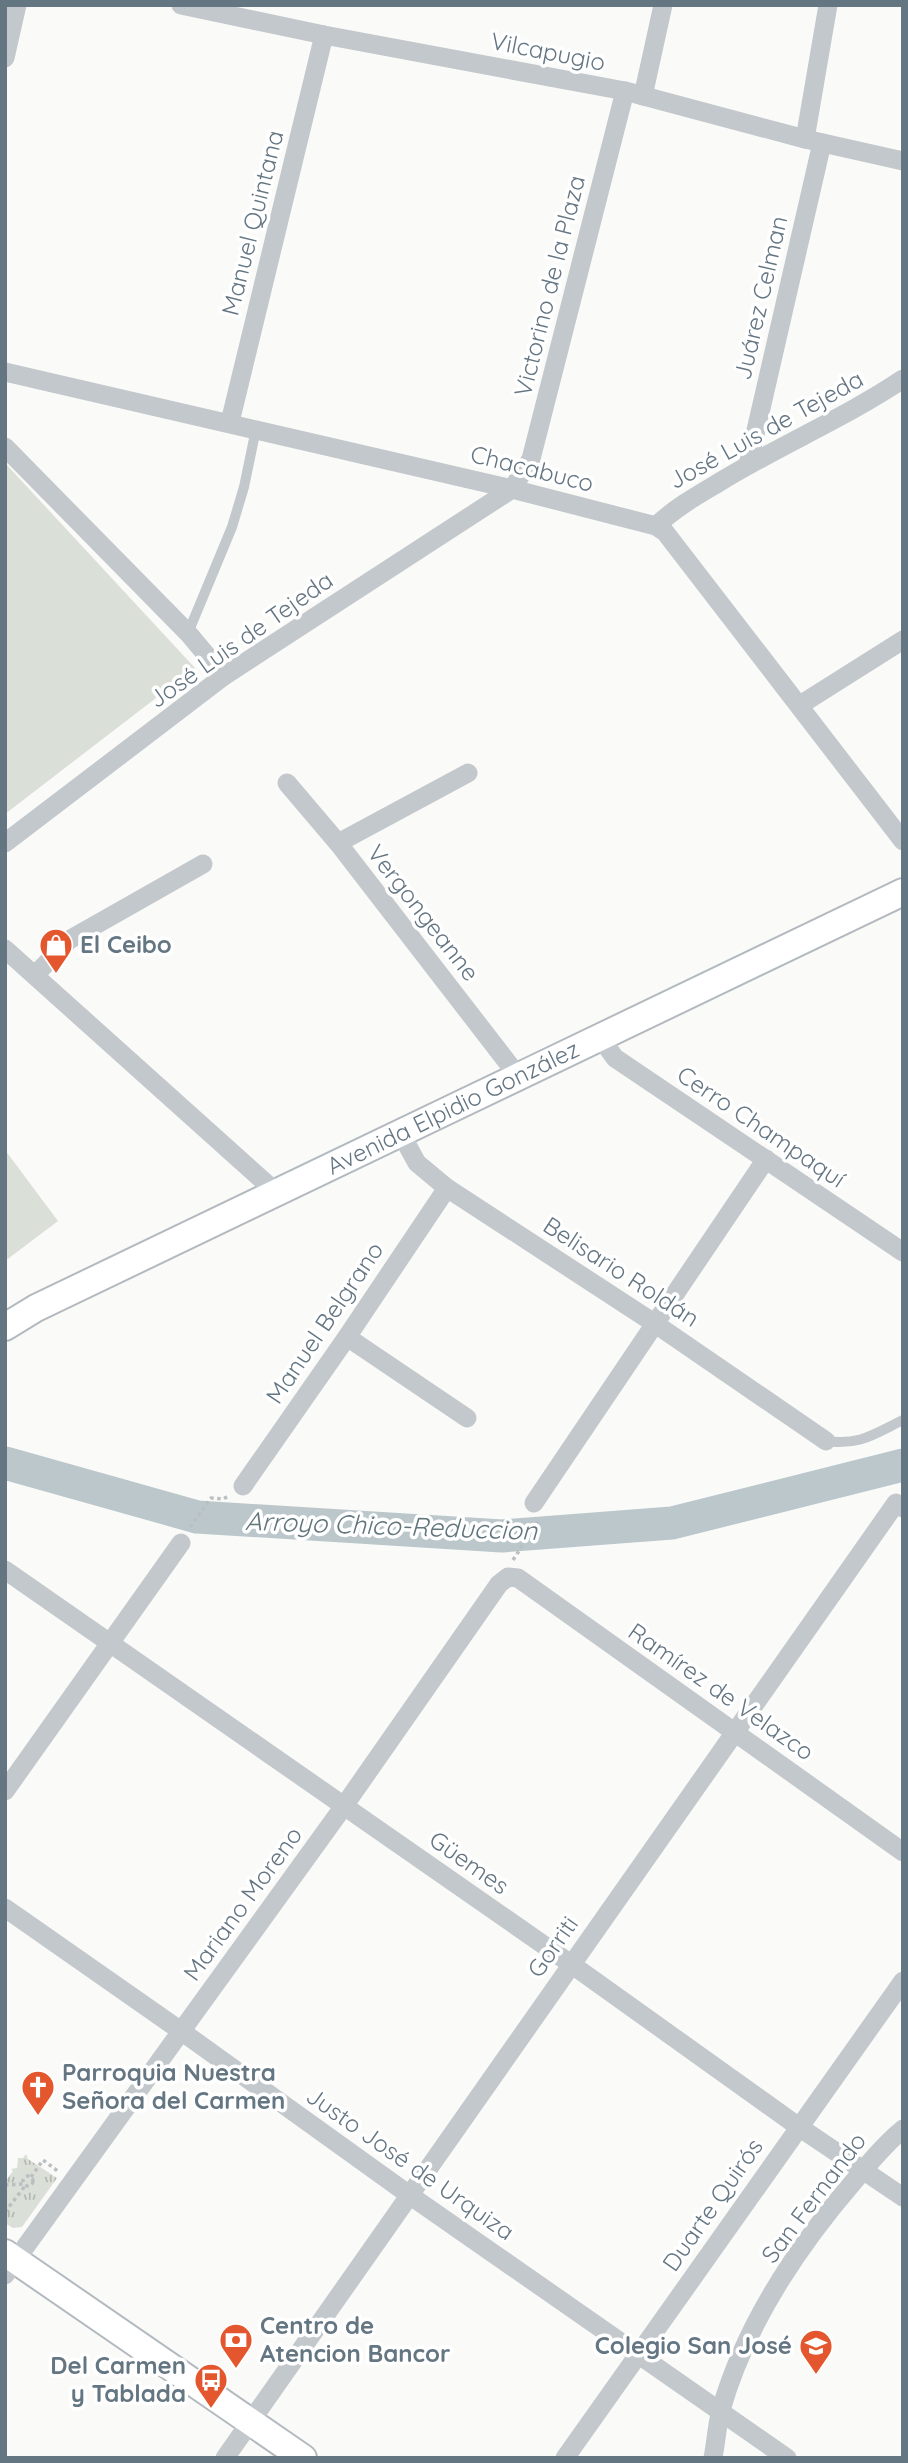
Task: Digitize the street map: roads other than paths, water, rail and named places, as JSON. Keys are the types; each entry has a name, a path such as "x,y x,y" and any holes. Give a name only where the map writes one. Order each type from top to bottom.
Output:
{"main road":[{"name":"Avenida Elpidio González","path":"5,1327 36,1308 278,1194 598,1036 903,892"},
{"path":"9,2263 251,2420 303,2458"}],"street":[{"path":"5,58 18,5"},
{"name":"Vilcapugio","path":"181,5 324,35 634,93 814,141 903,161"},
{"name":"Victorino de la Plaza","path":"512,489 531,459 634,93 663,5"},
{"name":"Juárez Celman","path":"748,465 814,141 828,5"},
{"name":"Manuel Quintana","path":"230,422 324,35"},
{"name":"Chacabuco","path":"5,372 256,428 656,526"},
{"name":"José Luis de Tejeda","path":"656,526 671,511 748,465 903,379"},
{"path":"5,447 188,633 224,676"},
{"name":"José Luis de Tejeda","path":"5,843 224,676 512,489"},
{"path":"656,526 665,532 903,841"},
{"path":"800,705 903,640"},
{"path":"338,843 468,773"},
{"name":"Vergongeanne","path":"287,783 338,843 518,1076"},
{"path":"35,975 69,940 203,864"},
{"path":"5,948 278,1194"},
{"name":"Cerro Champaquí","path":"598,1036 615,1058 903,1252"},
{"name":"Belisario Roldán","path":"401,1134 417,1163 447,1188 654,1322 826,1441"},
{"path":"534,1503 766,1159"},
{"name":"Manuel Belgrano","path":"243,1486 447,1188"},
{"path":"347,1337 467,1418"},
{"name":"Gorriti","path":"225,2458 571,1964 900,1506"},
{"path":"5,1791 185,1535"},
{"name":"Güemes","path":"5,1570 571,1964 799,2127 903,2197"},
{"name":"Ramírez de Velazco","path":"509,1570 903,1852"},
{"name":"Mariano Moreno","path":"9,2263 344,1806 509,1570"},
{"name":"Justo José de Urquiza","path":"5,1908 787,2458"},
{"name":"Duarte Quirós","path":"565,2458 903,1981"},
{"name":"San Fernando","path":"713,2458 721,2410 759,2317 801,2249 863,2171 903,2129"}],"lane":[{"path":"188,633 232,527 244,487 256,428"},
{"path":"826,1441 857,1442 903,1420"}],"waterway":[{"name":"Arroyo Chico-Reduccion","path":"5,1463 197,1517 502,1536 672,1523 903,1465"}],"place":[{"name":"El Ceibo","path":"56,975"},
{"name":"Parroquia Nuestra Señora del Carmen","path":"38,2117"},
{"name":"Centro de Atencion Bancor","path":"236,2370"},
{"name":"Colegio San José","path":"816,2376"},
{"name":"Del Carmen y Tablada","path":"211,2410"}]}
